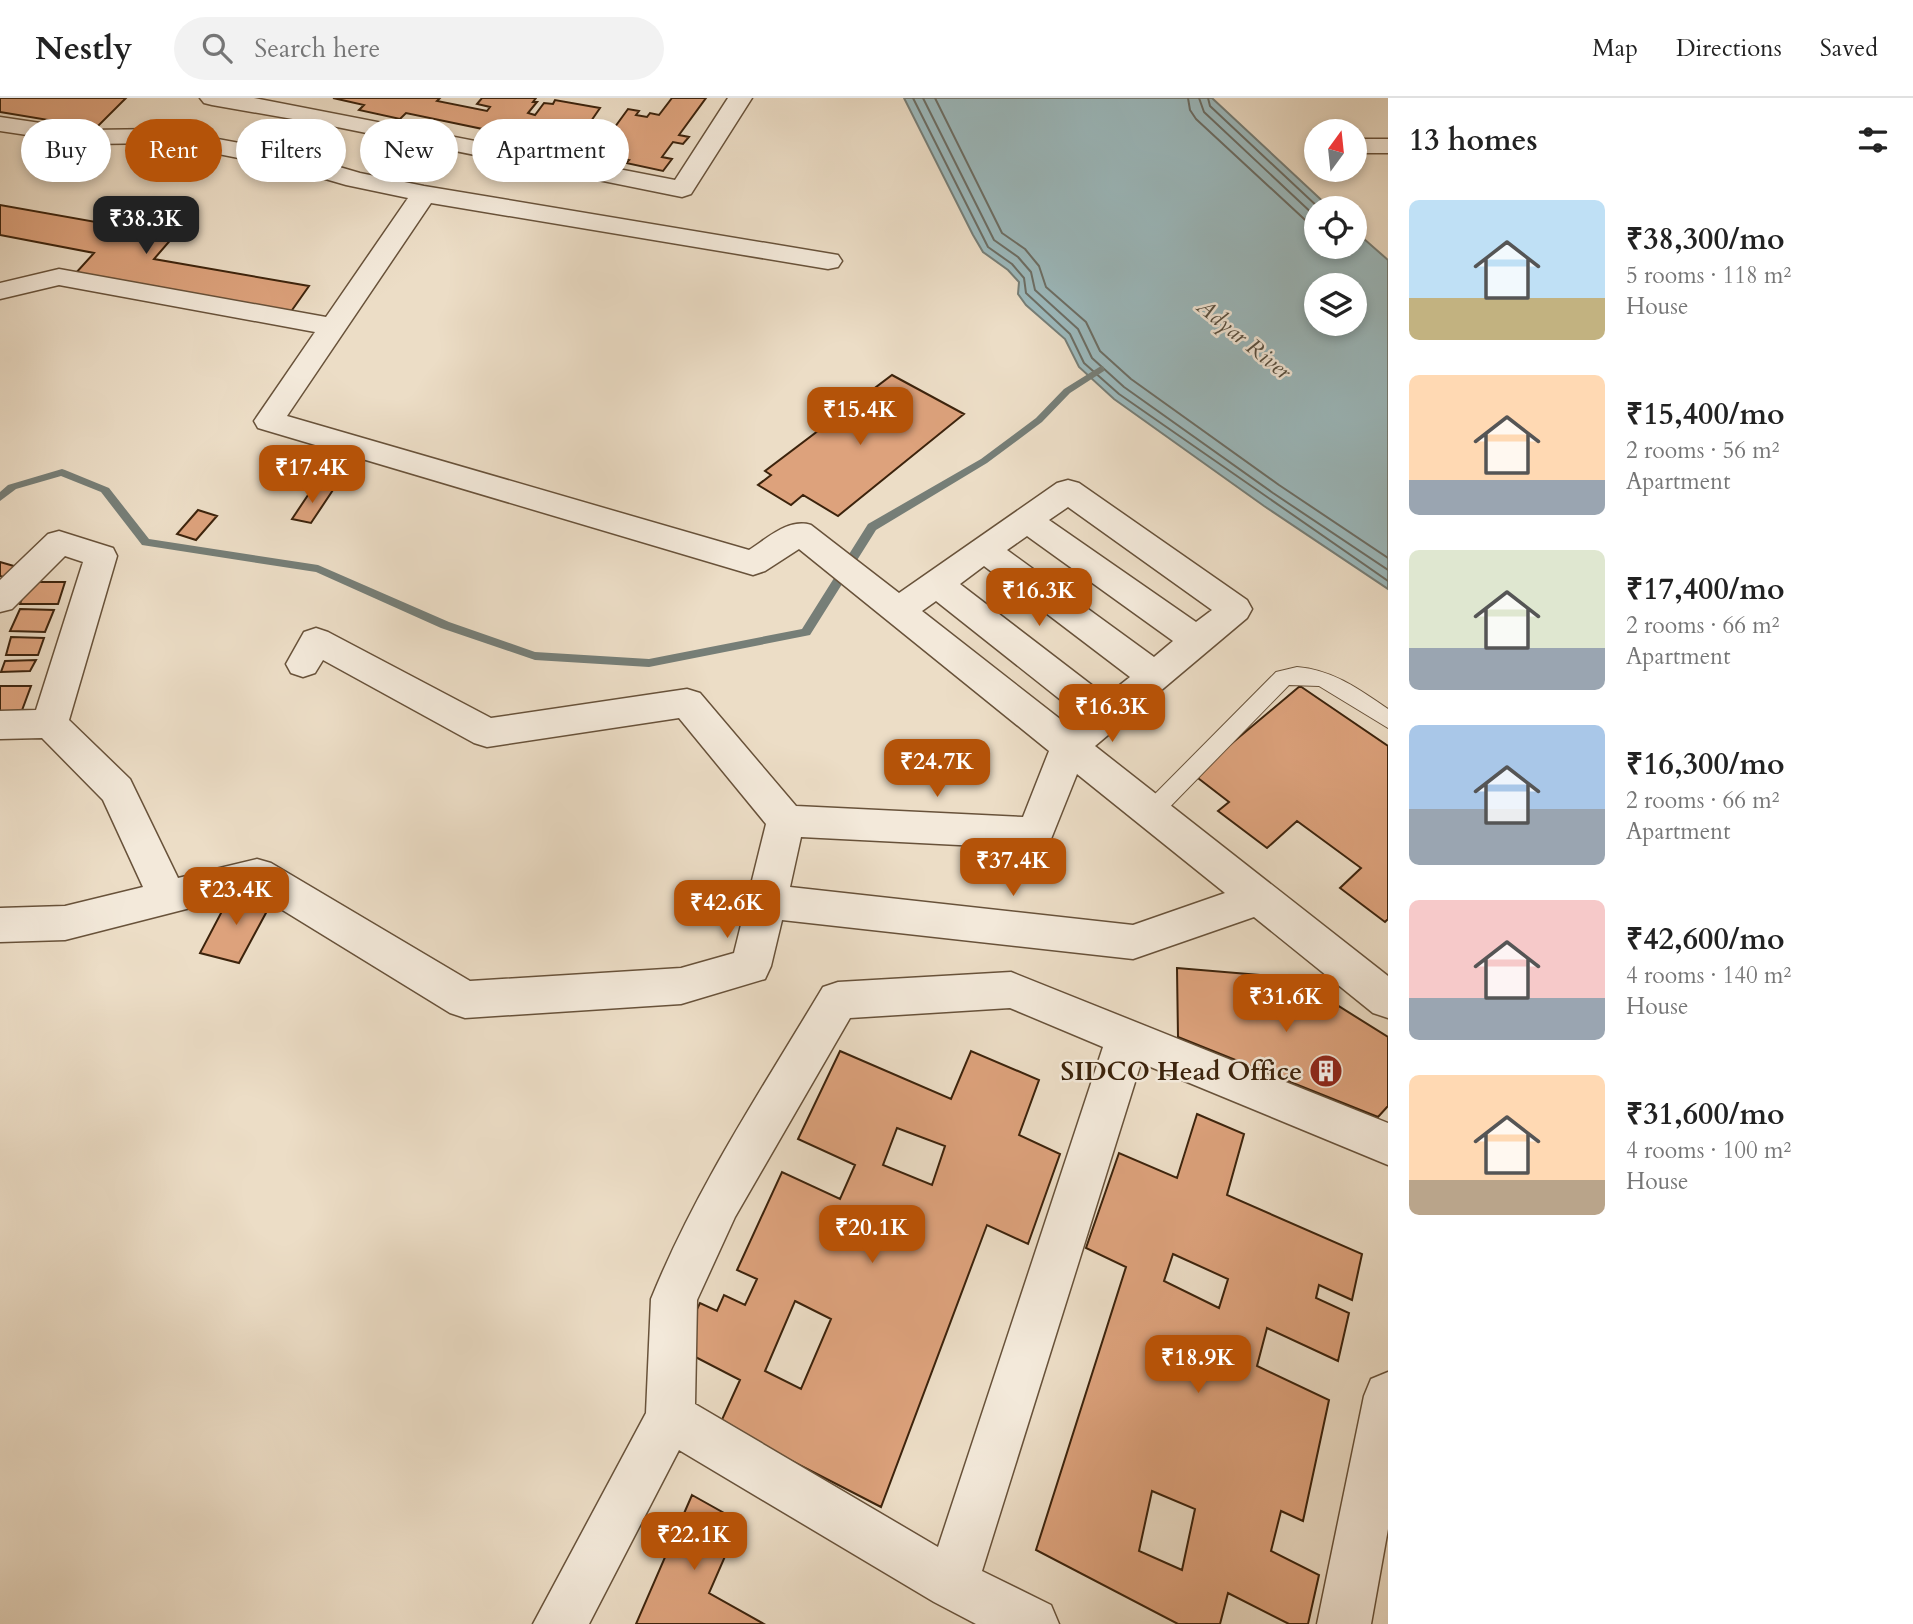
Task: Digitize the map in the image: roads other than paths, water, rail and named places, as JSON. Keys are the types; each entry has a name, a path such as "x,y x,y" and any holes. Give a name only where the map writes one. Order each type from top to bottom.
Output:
{"street":[{"path":"212,98 284,104 682,189 740,98"},
{"path":"0,124 88,137 163,136 288,160 355,180 424,194 828,261"},
{"path":"1367,146 1388,146"},
{"path":"424,194 270,421 753,563 800,533 1388,1000"},
{"path":"0,291 59,277 334,327"},
{"path":"303,664 316,641 487,733 687,703 786,821 1036,833 1069,747 1235,609 1068,491 898,611"},
{"path":"1027,520 1197,640"},
{"path":"0,600 59,542 101,556 50,724"},
{"path":"985,550 1154,676"},
{"path":"937,584 1107,716"},
{"path":"0,725 50,724 117,790 168,898"},
{"path":"0,925 65,923 257,875 465,1000 681,986 751,966 786,821"},
{"path":"767,901 1133,942 1259,898"},
{"path":"561,1624 670,1417 674,1299 696,1246 719,1201 838,1000 1011,990 1388,1144"},
{"path":"952,1584 1128,1036"},
{"path":"1344,1624 1388,1396"},
{"path":"670,1417 952,1584 1032,1624"}],"lane":[{"path":"1151,812 1283,678 1293,675 1325,679 1388,720"}],"water":[{"name":"Adyar River","path":"904,98 1212,98 1317,196 1304,196 1304,259 1367,259 1367,242 1388,260 1388,589 1264,506 1114,399 1079,367 1065,339 1026,305 1018,294 1019,282 1008,270 983,252"}],"waterway":[{"path":"0,498 12,487 62,472 105,490 146,542 318,569 445,625 535,656 649,663 806,632 872,527 984,461 1039,420 1067,391 1101,369"}],"place":[{"name":"SIDCO Head Office","path":"1326,1071"}]}
